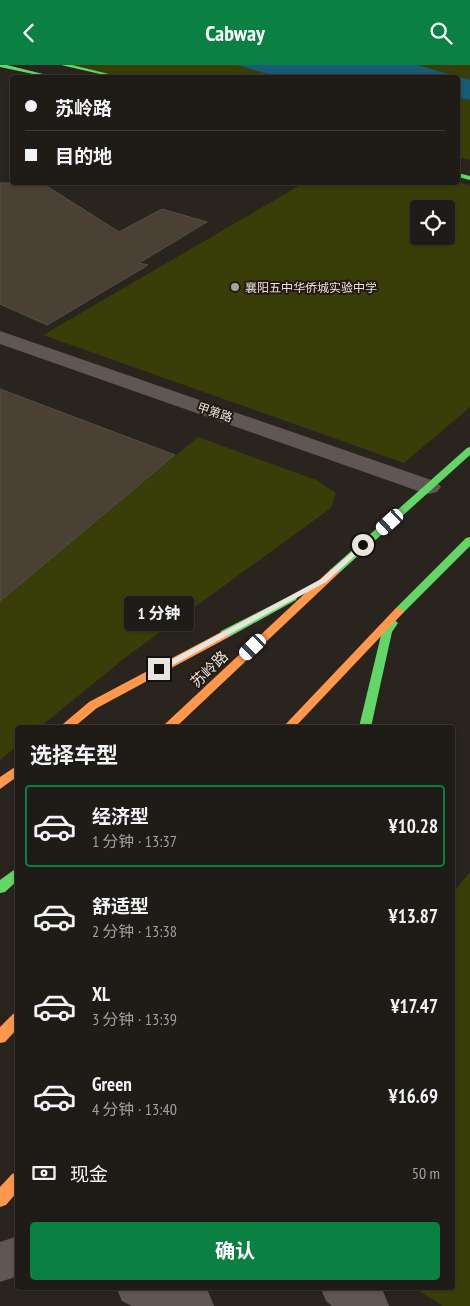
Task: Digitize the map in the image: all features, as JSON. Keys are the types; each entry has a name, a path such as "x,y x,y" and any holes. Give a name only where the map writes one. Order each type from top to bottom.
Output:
{"main road":[{"path":"0,65 43,75"},
{"path":"64,65 109,75"},
{"name":"苏岭路","path":"171,725 324,581 470,450"},
{"path":"291,725 406,603 470,540"},
{"path":"69,725 93,705 324,581"},
{"path":"366,725 387,631 406,603"},
{"path":"0,784 15,772"},
{"path":"0,888 15,875"},
{"path":"0,1037 15,1021"},
{"path":"0,1199 15,1182"}],"street":[{"name":"甲第路","path":"0,337 429,487"},
{"path":"0,1261 15,1256"},
{"path":"145,1290 193,1306"},
{"path":"344,1290 368,1306"}],"green space":[{"path":"64,65 470,65 470,160 460,158 460,75 109,75"},
{"name":"襄阳五中华侨城实验中学","path":"460,183 470,186 470,407 404,463 43,335 301,185 460,185"},
{"path":"198,437 316,480 336,493 331,508 126,657 42,725 15,725 15,748 0,760 0,601"},
{"path":"470,872 470,1306 443,1306 417,1290 455,1290 455,890"}],"water":[{"path":"238,65 417,65 452,75 278,75"},
{"path":"460,77 470,80 470,100 460,98"}],"building":[{"path":"0,183 10,183 10,185 45,185 119,232 162,209 207,222 139,263 148,265 47,325 0,304"},
{"path":"0,389 175,455 0,601"}],"traffic: fast":[{"path":"0,65 43,75"},
{"path":"64,65 109,75"},
{"path":"460,176 470,178"},
{"path":"335,571 470,450"},
{"path":"399,611 470,540"},
{"path":"225,634 292,598"},
{"path":"365,725 387,631 393,623"},
{"path":"0,888 15,875"}],"traffic: slow":[{"path":"171,725 335,571"},
{"path":"291,725 399,611"},
{"path":"69,725 93,705 225,634"},
{"path":"0,784 15,772"},
{"path":"0,1037 15,1021"},
{"path":"0,1199 15,1182"}],"place":[{"name":"襄阳五中华侨城实验中学","path":"235,287"}],"route":[{"path":"159,669 324,581 363,545"}]}
